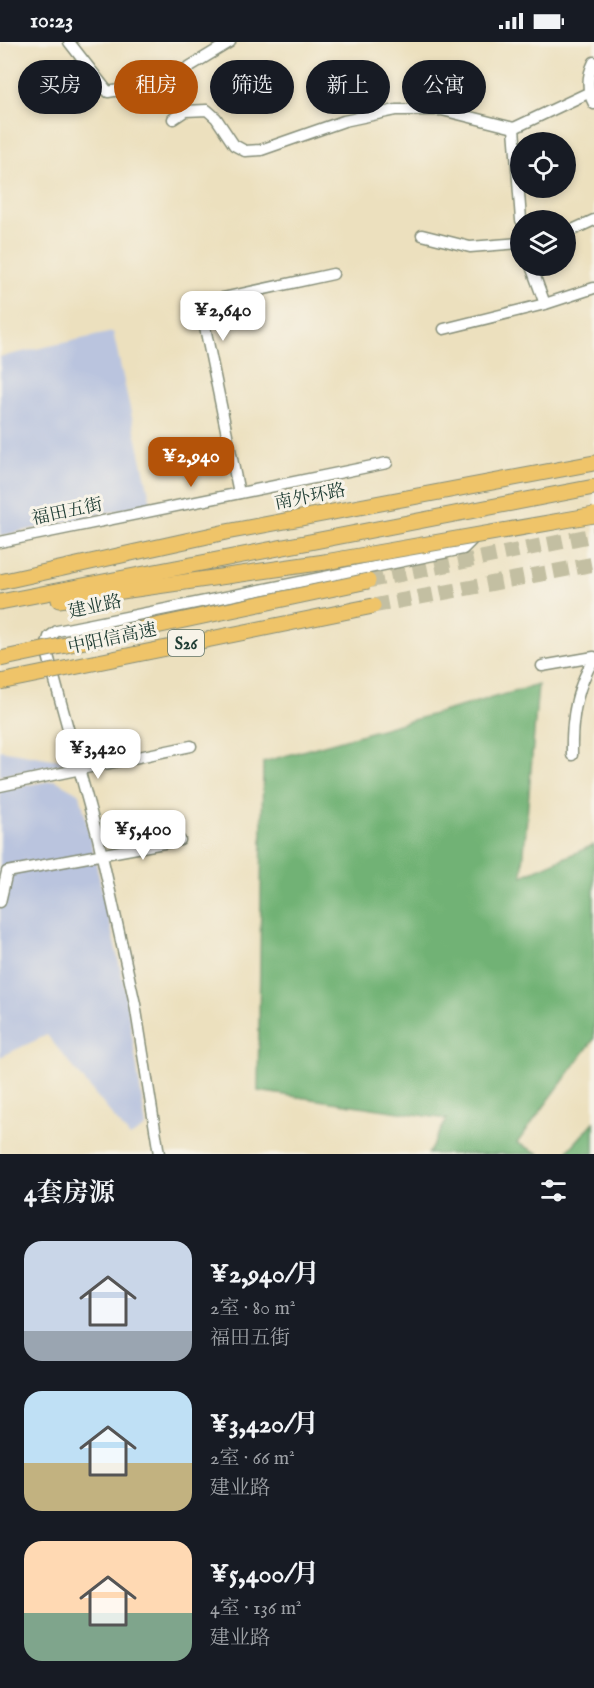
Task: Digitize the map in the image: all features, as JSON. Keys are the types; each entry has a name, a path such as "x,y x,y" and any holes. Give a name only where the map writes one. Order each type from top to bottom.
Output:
{"highway":[{"name":"南外环路","path":"0,582 225,532 594,463"},
{"path":"0,602 594,487"},
{"path":"0,608 325,562 594,516"},
{"name":"中阳信高速","path":"0,659 368,581"},
{"name":"中阳信高速","path":"0,682 373,606"}],"street":[{"path":"69,42 108,92 164,82 230,42"},
{"path":"594,62 590,69 588,93 594,104"},
{"path":"173,118 185,111 207,110 216,118 234,146 245,151 261,150 344,121 396,110 442,110 514,128 588,93"},
{"path":"514,128 520,210"},
{"path":"576,228 594,220"},
{"path":"422,235 470,247 510,244"},
{"path":"239,493 200,303 333,274"},
{"path":"535,276 545,304"},
{"path":"444,329 545,304 594,288"},
{"name":"福田五街","path":"0,542 387,463"},
{"name":"建业路","path":"159,1154 135,1004 102,854 46,648 49,637 57,631 463,549 473,537 486,532 594,516"},
{"path":"542,666 594,658"},
{"path":"572,755 572,718 594,658"},
{"path":"0,786 191,747"},
{"path":"0,902 6,872 180,840"}],"shaded area":[{"path":"113,332 151,503 0,536 0,357"},
{"path":"0,750 70,762 0,776"},
{"path":"55,780 80,794 125,989 146,1127 130,1137 47,1035 0,1057 0,790"}],"green space":[{"path":"538,685 522,876 594,845 594,1039 517,1143 540,1154 428,1154 447,1119 258,1091 263,762"},
{"path":"594,1122 594,1154 565,1154"}],"tunnel":[{"path":"368,581 594,535"},
{"path":"373,606 594,564"}]}
